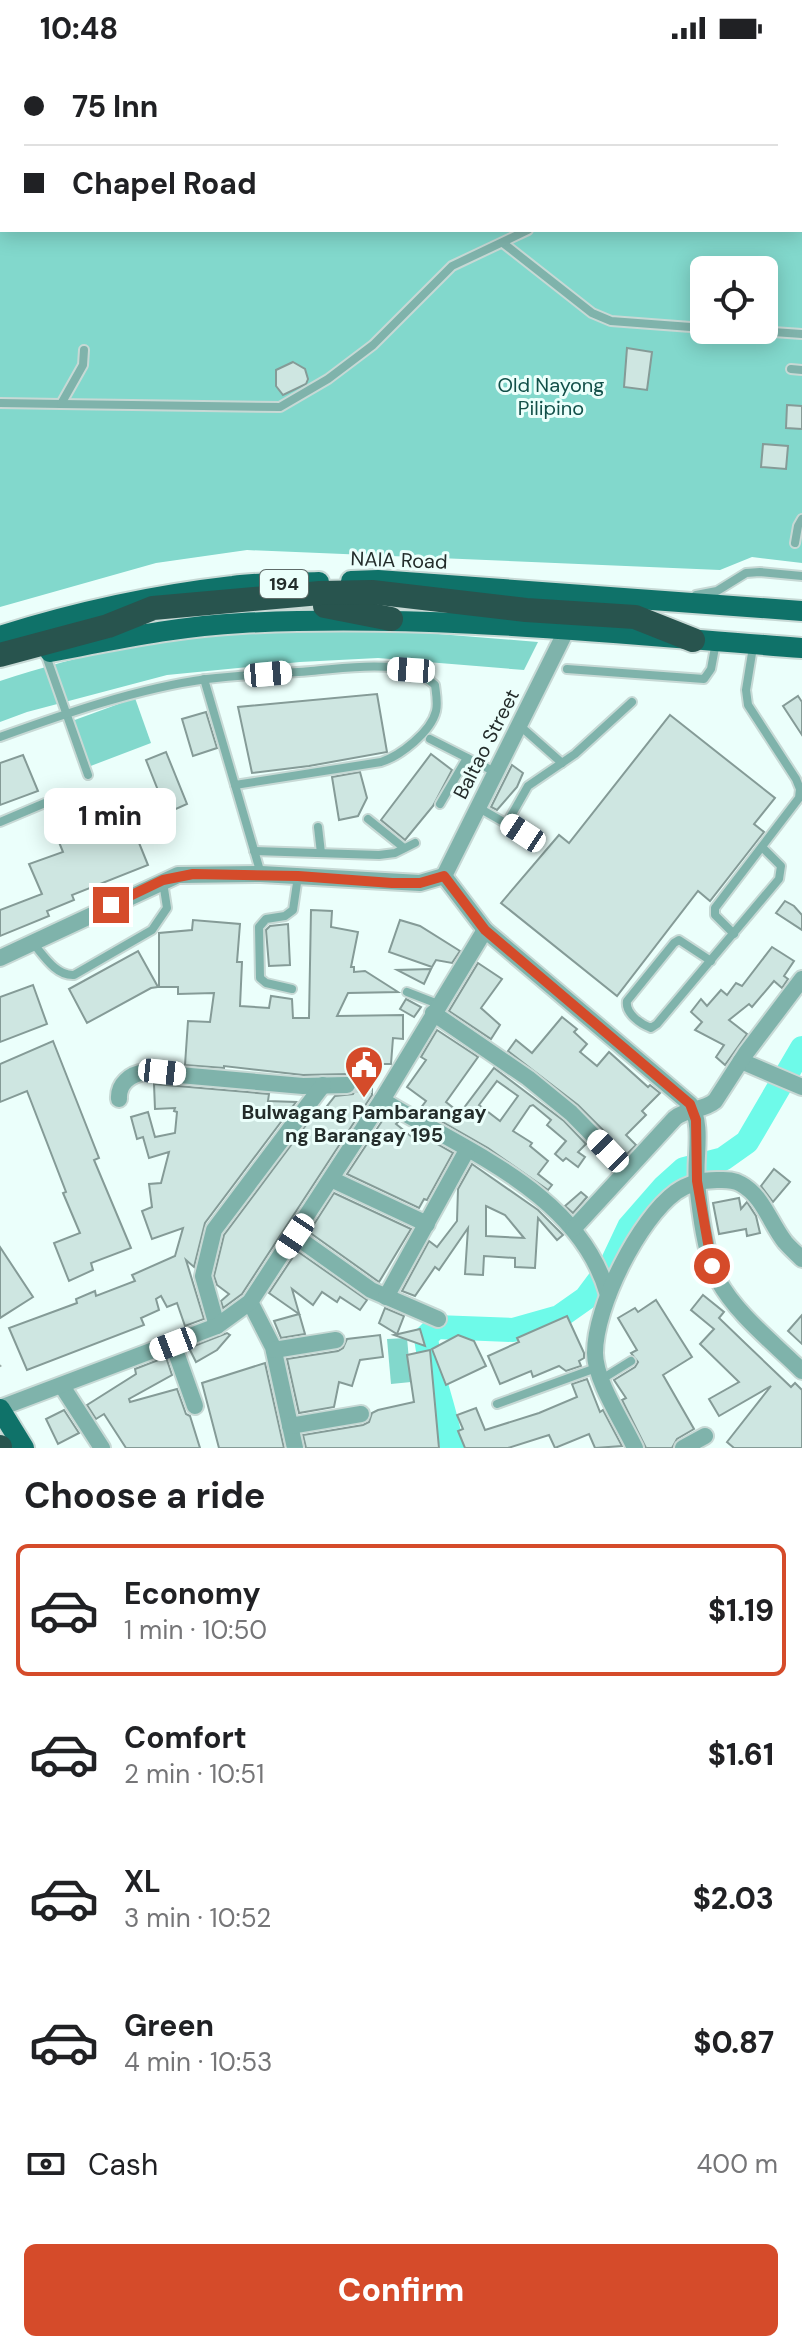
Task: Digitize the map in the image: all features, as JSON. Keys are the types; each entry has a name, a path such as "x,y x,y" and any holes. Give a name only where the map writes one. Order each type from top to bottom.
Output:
{"highway":[{"path":"0,655 53,645 153,608 320,593 372,592 539,611 635,617 705,641"},
{"path":"108,626 194,615 314,606 391,619"}],"main road":[{"name":"NAIA Road","path":"0,636 55,618 140,599 236,585 378,580 802,611"},
{"name":"194","path":"0,667 53,645 194,627 391,619 802,648"},
{"path":"0,1408 24,1448"}],"street":[{"name":"Baltao Street","path":"444,876 566,631"},
{"path":"0,958 163,880 193,874 261,874 392,883 420,883 444,876 485,930 685,1099 694,1110 697,1169 710,1258 718,1280 737,1307 802,1371"},
{"path":"0,1408 217,1326 250,1302 382,1100 485,930"},
{"path":"573,1229 675,1118 715,1101 802,979"},
{"path":"436,1009 571,1113 627,1170"},
{"path":"741,1061 789,1082"},
{"path":"119,1099 120,1089 126,1080 145,1072 303,1086 347,1085"},
{"path":"217,1326 203,1276 214,1230 323,1085"},
{"path":"372,1085 391,1085"},
{"path":"382,1100 538,1195 573,1229 603,1280"},
{"path":"386,1297 467,1150"},
{"path":"697,1169 741,1184 753,1194 784,1240 802,1259"},
{"path":"635,1448 599,1374 596,1338 603,1280 697,1169"},
{"path":"331,1179 427,1224"},
{"path":"295,1236 346,1274 386,1297 438,1319"},
{"path":"250,1302 274,1350 295,1448"},
{"path":"274,1350 336,1340"},
{"path":"173,1344 195,1406"},
{"path":"62,1386 102,1448"},
{"path":"290,1426 361,1414"},
{"path":"683,1448 705,1436"}],"lane":[{"path":"0,403 280,407 328,379 373,345 452,266 524,232"},
{"path":"503,243 592,313 611,321 690,327"},
{"path":"778,332 802,334"},
{"path":"61,404 83,365 84,350"},
{"path":"791,369 802,370"},
{"path":"795,543 802,519"},
{"path":"666,601 717,591 746,573 802,576"},
{"path":"567,669 704,679 711,669 705,641"},
{"path":"734,934 715,915 715,908 799,798 800,789 748,705 746,690 753,644"},
{"path":"53,645 65,713 88,775"},
{"path":"0,737 65,713 204,679 375,667 411,670 435,685 436,713 428,726 398,757 235,785"},
{"path":"204,679 261,874"},
{"path":"507,823 528,786 562,763 632,702"},
{"path":"518,725 562,763"},
{"path":"430,739 495,772"},
{"path":"440,804 467,758"},
{"path":"0,822 45,803"},
{"path":"477,807 523,833"},
{"path":"368,819 404,848"},
{"path":"318,827 321,853"},
{"path":"254,851 379,855 415,843"},
{"path":"711,961 687,943 679,940 674,943 627,1001 628,1011 651,1028 711,961 734,934 782,873 781,866 762,847"},
{"path":"292,989 266,983 260,978 259,927 266,919 285,916 293,910 298,876"},
{"path":"33,943 64,976 74,975 152,930 167,908 163,880"},
{"path":"407,992 436,1009"},
{"path":"497,1404 599,1374 631,1361"}],"path":[{"path":"0,1365 3,1371"}],"green space":[{"name":"Old Nayong Pilipino","path":"0,232 802,232 802,563 752,557 720,570 247,550 156,563 0,607"},
{"path":"284,629 376,629 538,642 524,670 378,658 167,675 0,722 0,681 66,661 202,635"},
{"path":"135,698 151,743 88,767 72,721"},
{"path":"407,1338 411,1382 391,1384 387,1339"}],"building":[{"path":"627,348 652,352 647,390 624,387"},
{"path":"293,362 305,369 308,379 306,384 283,395 276,386 276,370"},
{"path":"787,405 802,406 802,429 786,428"},
{"path":"763,444 788,446 786,469 761,467"},
{"path":"377,694 387,752 252,773 238,707"},
{"path":"798,696 802,702 802,735 783,706"},
{"path":"206,712 217,748 193,756 182,719"},
{"path":"670,715 775,798 754,824 764,832 710,901 698,891 617,996 501,903 559,835 569,843"},
{"path":"166,752 187,804 167,813 146,760"},
{"path":"431,754 452,770 433,806 405,840 381,820"},
{"path":"23,755 38,791 0,805 0,763"},
{"path":"512,765 523,773 517,787 497,810 491,807"},
{"path":"360,772 367,798 358,816 339,820 332,777"},
{"path":"137,797 149,827 135,833 148,865 72,895 74,900 47,911 49,916 0,936 0,910 42,894 29,864 63,852 54,830"},
{"path":"785,901 802,915 802,930 776,913"},
{"path":"311,910 332,911 331,927 358,932 351,967 354,967 354,972 365,971 398,992 348,993 337,1016 403,1015 403,1039 393,1038 391,1064 372,1064 372,1095 242,1294 223,1308 221,1301 229,1294 217,1285 214,1276 224,1235 312,1117 316,1120 335,1096 353,1094 358,1084 348,1074 303,1075 185,1065 188,1021 210,1022 214,993 178,994 178,987 159,987 159,933 192,930 193,920 240,924 237,962 242,962 240,1006 269,1008 271,996 292,999 293,1018 309,1018"},
{"path":"400,920 420,926 460,951 452,963 436,960 432,967 389,952"},
{"path":"288,924 290,965 269,966 266,930 270,926"},
{"path":"772,947 794,961 784,976 788,979 782,988 774,981 752,1007 749,1004 729,1020 747,1034 725,1065 716,1057 724,1045 695,1030 702,1022 691,1012 701,999 707,1006 721,990 727,995 736,983 742,986"},
{"path":"138,951 158,987 87,1023 69,989"},
{"path":"478,963 502,979 481,1008 500,1025 491,1039 449,1011"},
{"path":"431,969 424,984 397,970"},
{"path":"33,985 47,1024 0,1042 0,997"},
{"path":"406,999 421,1007 414,1017 400,1009"},
{"path":"562,1017 577,1029 574,1032 587,1044 580,1052 597,1066 609,1052 648,1087 650,1085 660,1093 642,1111 646,1115 626,1135 636,1145 627,1154 578,1105 508,1051 516,1040 532,1053"},
{"path":"437,1030 478,1057 446,1102 460,1113 494,1068 564,1121 586,1144 578,1152 585,1157 578,1167 555,1154 566,1141 547,1125 551,1120 533,1105 530,1106 513,1131 532,1143 530,1146 548,1161 538,1174 552,1185 548,1190 488,1148 420,1109 426,1101 407,1087 426,1060 421,1057","holes":["497,1081 518,1096 500,1121 479,1105"]},
{"path":"53,1041 99,1158 94,1160 131,1248 91,1263 93,1270 69,1281 54,1243 80,1233 63,1193 66,1192 27,1091 0,1102 0,1064"},
{"path":"154,1084 269,1094 268,1101 296,1102 205,1223 194,1267 186,1260 204,1319 185,1326 177,1303 167,1307 161,1296 156,1299 159,1310 141,1318 144,1325 27,1370 9,1328 77,1303 76,1299 95,1291 96,1296 135,1281 132,1275 175,1256 183,1228 152,1239 142,1211 152,1207 149,1184 161,1183 169,1152 149,1158 143,1137 137,1139 131,1117 148,1112 155,1137 175,1133 177,1112 175,1108 155,1109"},
{"path":"386,1115 398,1122 396,1124 412,1137 416,1132 453,1153 427,1200 424,1199 419,1208 347,1174"},
{"path":"472,1164 538,1210 563,1235 557,1240 538,1218 535,1268 515,1267 515,1258 484,1256 483,1275 465,1274 468,1228 439,1270 435,1267 415,1296 402,1291 429,1241 437,1247 457,1221 458,1189","holes":["486,1206 505,1215 524,1238 486,1236"]},
{"path":"774,1169 790,1182 773,1202 761,1186"},
{"path":"581,1192 587,1197 573,1213 565,1206"},
{"path":"334,1193 411,1229 379,1282 309,1232"},
{"path":"739,1198 741,1209 747,1202 756,1216 760,1233 747,1236 746,1229 719,1234 713,1203"},
{"path":"0,1247 33,1297 0,1318"},
{"path":"297,1251 367,1300 360,1310 340,1297 337,1302 322,1292 313,1305 292,1289 305,1334 281,1338 274,1321 299,1314 269,1293"},
{"path":"703,1295 724,1312 719,1318 745,1343 791,1387 795,1383 802,1390 802,1448 734,1448 727,1442 771,1386 719,1416 709,1399 739,1382 700,1344 714,1329 691,1310"},
{"path":"656,1300 692,1357 663,1375 694,1429 677,1439 672,1448 646,1448 622,1400 626,1398 614,1380 638,1362 631,1353 637,1350 618,1318 635,1308 638,1312"},
{"path":"385,1308 404,1316 397,1334 379,1323"},
{"path":"802,1315 802,1344 788,1331"},
{"path":"567,1316 584,1353 584,1358 579,1361 581,1366 566,1371 559,1366 533,1377 531,1371 500,1384 488,1356 519,1342 517,1338"},
{"path":"420,1329 425,1346 394,1335"},
{"path":"227,1333 230,1335 217,1350 196,1362 189,1348"},
{"path":"380,1335 383,1357 360,1360 352,1386 339,1382 334,1407 299,1413 287,1359 338,1351 347,1339"},
{"path":"458,1335 474,1341 486,1366 446,1385 432,1349"},
{"path":"430,1350 439,1448 306,1448 303,1435 363,1425 378,1410 414,1402 407,1355"},
{"path":"166,1357 172,1375 129,1399 130,1402 177,1389 200,1448 126,1448 104,1414 96,1419 87,1405 136,1374 135,1369"},
{"path":"265,1363 284,1448 219,1448 202,1383"},
{"path":"587,1379 600,1412 603,1410 622,1446 595,1448 589,1434 555,1448 549,1435 508,1448 465,1448 458,1431 463,1429 457,1415 476,1408 485,1430 577,1397 572,1384"},
{"path":"64,1410 79,1433 58,1444 46,1419"}],"waterway":[{"path":"452,1448 426,1337 436,1327 513,1330 559,1317 586,1298 612,1263 629,1227 664,1187 684,1169 723,1159 747,1142 802,1048"}],"tunnel":[{"path":"302,607 325,606"},
{"path":"347,1085 372,1085"}],"place":[{"name":"Bulwagang Pambarangay ng Barangay 195","path":"364,1099"}],"route":[{"path":"111,905 178,875 261,874 392,883 420,883 444,876 485,930 690,1104 696,1120 697,1181 712,1266"}]}
